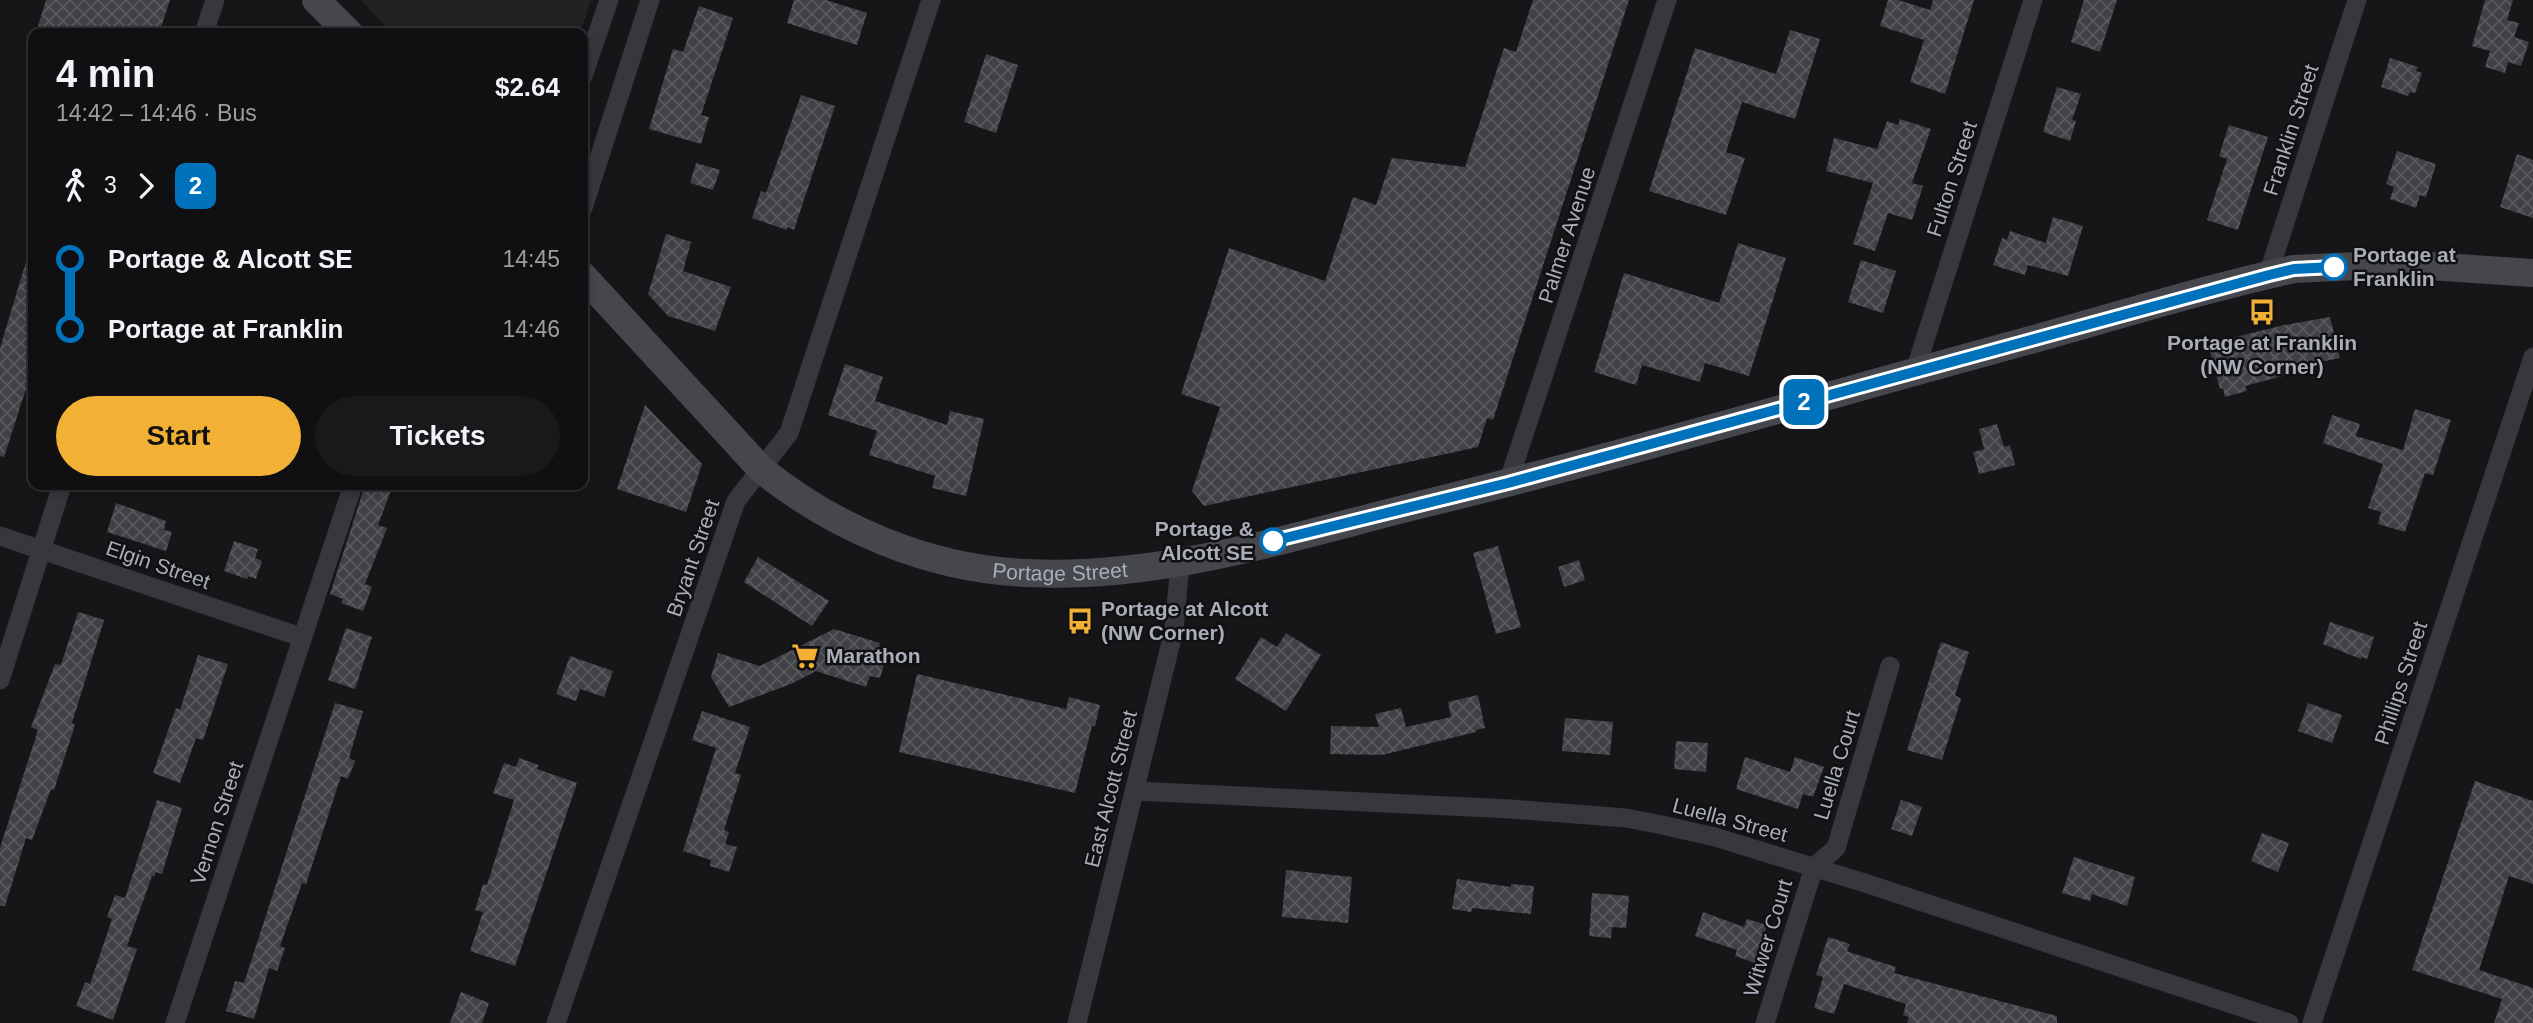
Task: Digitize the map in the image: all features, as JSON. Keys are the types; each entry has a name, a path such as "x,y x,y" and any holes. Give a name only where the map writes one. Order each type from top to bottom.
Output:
{"main road":[{"path":"316,0 344,28"},
{"name":"Portage Street","path":"588,281 761,469 788,491 826,513 879,540 925,555 977,567 1024,573 1110,573 1180,564 1508,483 2294,269 2399,264 2533,273"}],"street":[{"path":"206,28 215,0"},
{"path":"588,61 609,0"},
{"path":"588,192 650,0"},
{"name":"Bryant Street","path":"556,1023 736,501 789,433 931,0"},
{"name":"Palmer Avenue","path":"1508,483 1667,0"},
{"name":"Fulton Street","path":"1915,371 2034,0"},
{"name":"Franklin Street","path":"2269,275 2357,0"},
{"name":"Phillips Street","path":"2312,1023 2533,357"},
{"path":"0,680 60,490"},
{"name":"Vernon Street","path":"175,1023 351,490"},
{"name":"Elgin Street","path":"0,536 301,637"},
{"name":"East Alcott Street","path":"1077,1023 1174,629 1180,564"},
{"name":"Luella Court","path":"1814,867 1836,848 1890,666"},
{"name":"Luella Street","path":"1135,791 1511,809 1626,818 1716,837 1814,867 2289,1023"},
{"name":"Witwer Court","path":"1765,1023 1814,867"}],"shaded area":[{"path":"361,0 591,0 582,28 387,28"}],"building":[{"path":"46,0 170,0 161,28 38,28"},
{"path":"794,0 826,0 867,13 857,45 787,23"},
{"path":"1533,0 1629,0 1493,420 1487,418 1478,447 1204,506 1192,491 1220,407 1181,394 1229,248 1325,281 1353,197 1376,205 1392,158 1465,167 1504,48 1516,52"},
{"path":"1888,0 1898,0 1930,10 1933,0 1974,0 1945,94 1910,82 1924,40 1880,26"},
{"path":"2084,0 2117,0 2100,52 2071,42"},
{"path":"2485,0 2513,0 2507,20 2519,23 2514,37 2529,42 2521,66 2508,62 2505,73 2485,67 2490,51 2472,46"},
{"path":"699,6 733,18 701,115 709,117 701,144 649,129 673,49 683,52"},
{"path":"1790,30 1820,39 1795,119 1742,102 1726,152 1745,158 1726,215 1649,191 1695,48 1776,74"},
{"path":"986,54 1018,65 996,133 964,122"},
{"path":"2390,58 2418,67 2416,71 2422,73 2415,93 2410,92 2408,96 2381,87"},
{"path":"2057,87 2081,94 2072,120 2076,121 2070,141 2043,132"},
{"path":"801,95 835,106 794,230 787,227 787,230 752,218 761,191 766,193"},
{"path":"1900,119 1931,129 1912,183 1923,186 1912,220 1888,213 1875,251 1853,244 1873,183 1826,171 1834,138 1877,149 1887,121 1898,125"},
{"path":"2229,125 2268,137 2238,230 2207,220 2227,159 2219,156"},
{"path":"2397,151 2436,164 2426,197 2420,195 2416,208 2390,199 2394,187 2386,184"},
{"path":"2517,154 2533,160 2533,218 2500,207"},
{"path":"696,163 720,170 713,190 690,183"},
{"path":"2053,217 2083,226 2068,276 2028,265 2025,275 1993,265 2002,238 2007,240 2010,231 2046,243"},
{"path":"666,234 691,242 683,271 731,287 715,331 668,316 648,294"},
{"path":"1738,243 1786,258 1749,376 1705,363 1700,382 1642,365 1636,385 1594,372 1624,273 1719,303"},
{"path":"28,255 28,383 4,457 0,456 0,348"},
{"path":"1861,260 1896,271 1883,313 1848,302"},
{"path":"2330,317 2340,358 2296,367 2297,372 2245,386 2247,391 2225,397 2223,388 2220,389 2208,344 2284,325"},
{"path":"845,364 883,377 875,401 947,425 950,411 984,419 966,496 932,488 935,476 869,455 877,431 828,415"},
{"path":"645,405 702,464 686,512 617,489"},
{"path":"2415,409 2451,420 2433,475 2425,473 2405,532 2378,524 2381,512 2368,508 2383,464 2323,443 2332,415 2360,424 2356,436 2403,450"},
{"path":"1997,424 2004,447 2010,445 2015,465 1979,474 1973,452 1984,449 1979,429"},
{"path":"363,490 391,490 378,525 387,528 365,584 372,587 363,611 341,603 343,599 330,594"},
{"path":"116,503 166,521 164,530 172,532 166,551 107,532"},
{"path":"234,541 258,549 255,558 262,561 256,579 248,576 247,579 224,571"},
{"path":"1498,546 1521,627 1496,634 1473,553"},
{"path":"758,557 829,601 812,626 744,582"},
{"path":"1579,560 1585,580 1564,587 1558,567"},
{"path":"78,612 104,620 54,790 51,789 32,840 26,838 5,906 0,906 0,848 38,730 31,727 55,664 61,665"},
{"path":"2330,622 2374,637 2367,659 2323,644"},
{"path":"346,628 372,637 355,689 328,680"},
{"path":"834,629 880,643 877,655 886,658 880,678 870,676 866,687 816,671 791,684 729,707 711,677 718,653 760,666"},
{"path":"1286,633 1321,655 1286,711 1235,679 1261,637 1277,647"},
{"path":"1941,642 1969,652 1955,695 1961,699 1942,760 1907,750"},
{"path":"198,655 228,664 203,740 196,738 180,783 153,773 176,708 180,710"},
{"path":"570,656 613,671 604,697 580,689 576,701 556,694"},
{"path":"917,674 1066,709 1069,697 1100,705 1075,793 899,752"},
{"path":"1478,695 1485,728 1476,732 1382,755 1330,754 1331,726 1379,727 1375,714 1401,708 1406,727 1451,717 1448,702"},
{"path":"335,703 363,711 349,758 355,761 348,779 341,776 306,884 302,883 280,946 285,948 277,971 269,968 254,1019 226,1011 235,981 244,983"},
{"path":"2308,703 2342,715 2332,743 2298,731"},
{"path":"702,711 750,727 735,773 741,775 724,830 729,832 725,844 737,847 729,872 710,866 711,860 683,851 716,748 692,740"},
{"path":"1565,718 1613,722 1610,755 1562,751"},
{"path":"1676,741 1708,743 1706,772 1674,769"},
{"path":"1745,757 1790,772 1795,757 1824,767 1813,797 1803,794 1798,809 1736,789"},
{"path":"519,758 539,765 537,769 577,783 515,966 470,951 483,912 475,910 483,884 487,885 514,800 493,793 504,763 516,767"},
{"path":"2475,781 2533,801 2533,884 2509,876 2479,970 2533,988 2533,1023 2494,1023 2502,999 2412,970"},
{"path":"157,800 182,808 162,874 156,872 154,877 152,876 127,946 137,949 113,1020 76,1006 85,982 90,984 112,919 107,917 115,895 125,898"},
{"path":"1901,800 1922,807 1912,836 1891,829"},
{"path":"2262,833 2289,843 2278,872 2251,861"},
{"path":"2074,857 2135,877 2127,906 2092,894 2090,901 2062,893"},
{"path":"1286,870 1352,877 1348,923 1282,917"},
{"path":"1457,879 1511,887 1511,884 1534,886 1531,914 1472,908 1471,912 1452,909"},
{"path":"1592,893 1629,896 1626,928 1612,927 1611,938 1589,936"},
{"path":"1703,912 1744,927 1747,919 1767,925 1755,963 1735,956 1737,950 1695,936"},
{"path":"1828,937 1850,944 1847,951 1849,952 1896,967 1894,973 2057,1016 2057,1023 1907,1023 1909,1017 1903,1015 1906,1004 1844,984 1834,1014 1814,1008 1823,977 1816,975"},
{"path":"461,992 489,1003 482,1023 450,1023"}],"bus line":[{"name":"2","path":"1273,541 1508,483 2269,275 2294,269 2334,267"}],"place":[{"name":"Portage at Franklin","path":"2334,267"},
{"name":"Portage at Franklin (NW Corner)","path":"2262,312"},
{"name":"Portage & Alcott SE","path":"1273,541"},
{"name":"Portage at Alcott (NW Corner)","path":"1080,621"},
{"name":"Marathon","path":"805,656"}]}
